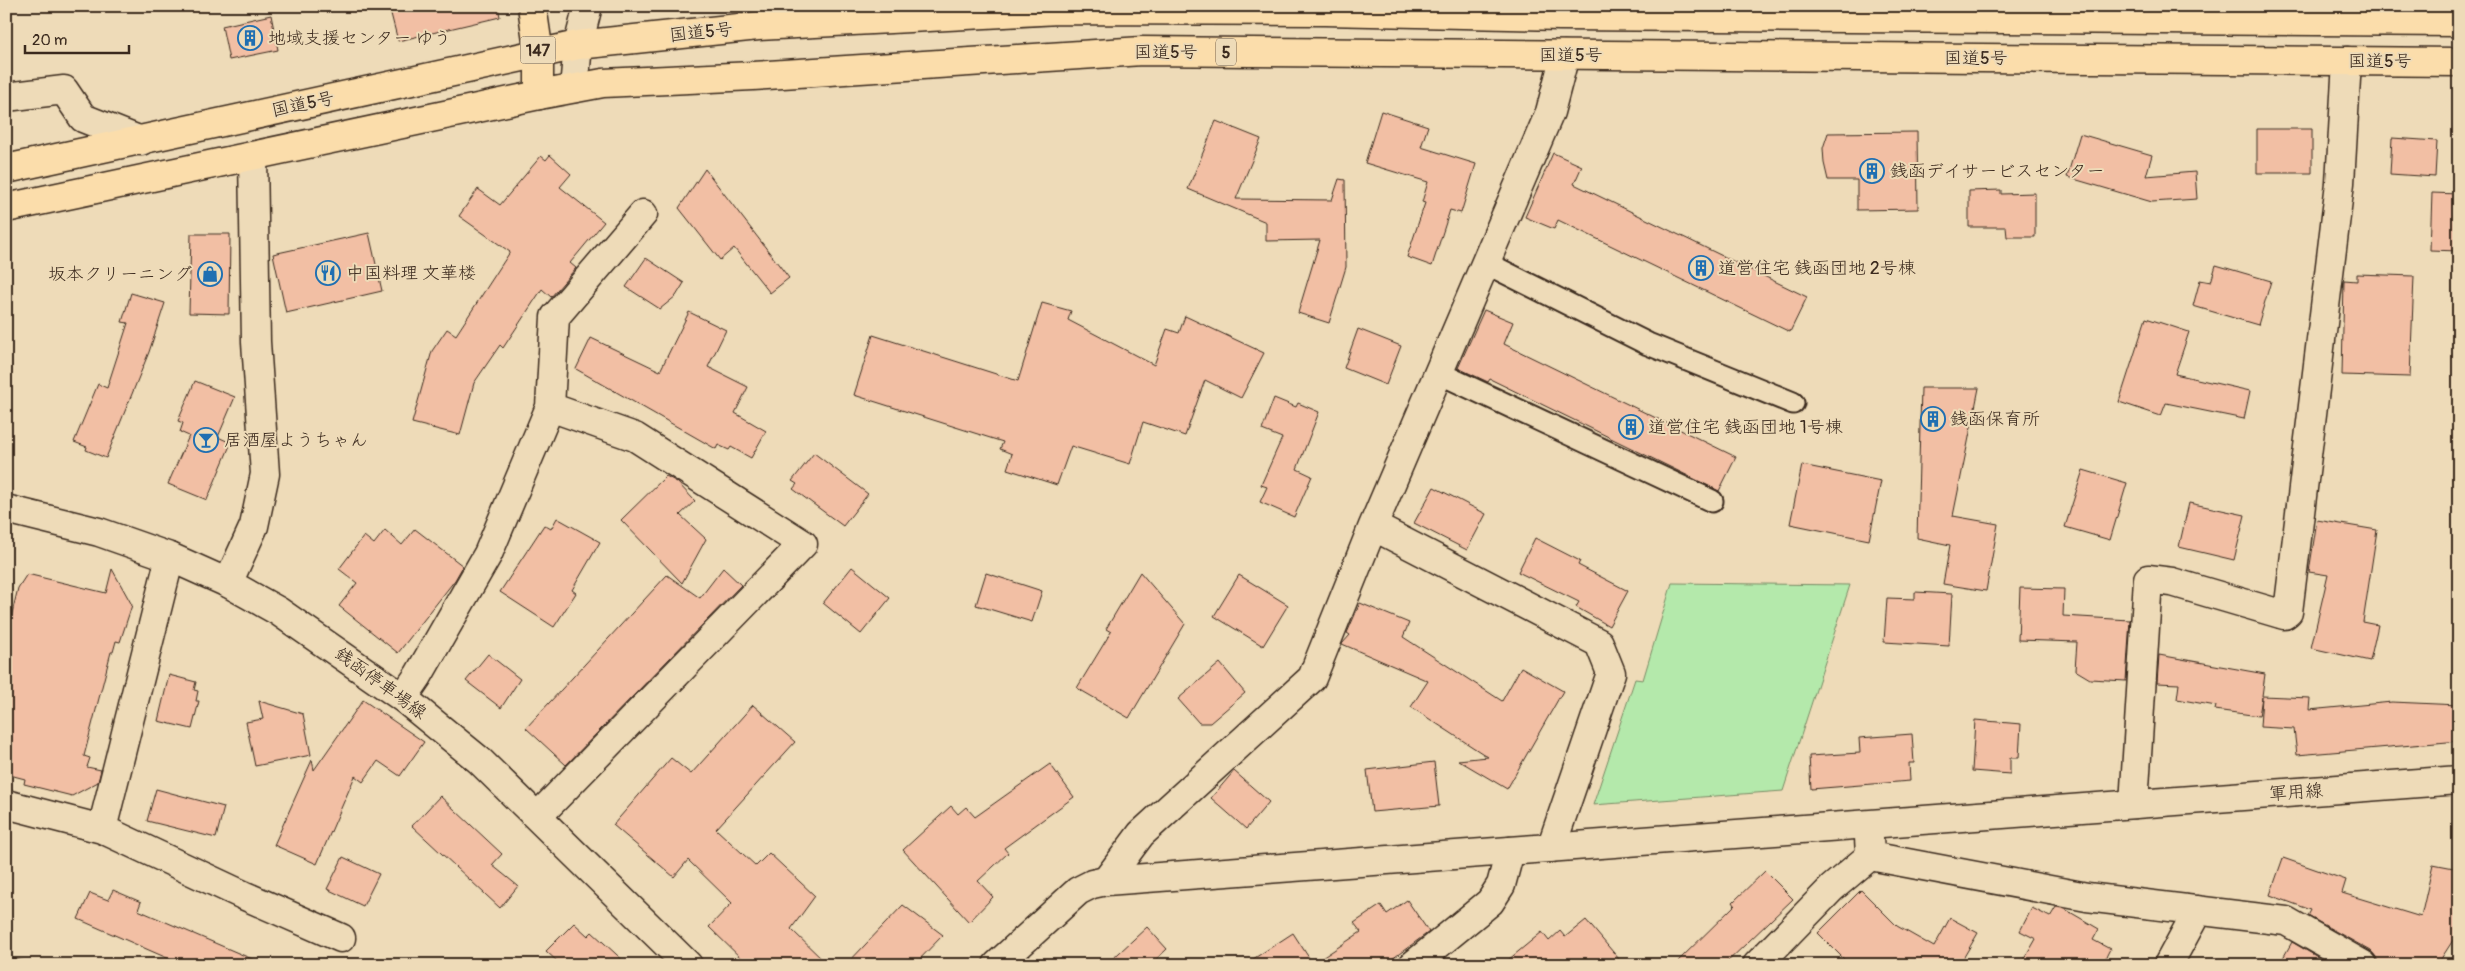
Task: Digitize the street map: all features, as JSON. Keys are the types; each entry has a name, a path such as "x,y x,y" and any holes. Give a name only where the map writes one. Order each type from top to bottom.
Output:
{"main road":[{"name":"147","path":"532,6 539,54 539,95"},
{"name":"国道5号","path":"6,169 578,45 758,26 1059,8 1543,11 2459,22"},
{"name":"国道5号","path":"6,208 574,88 603,84 1142,51 2459,62"}],"street":[{"path":"574,88 578,45 588,6"},
{"path":"1106,881 1141,834 1312,678 1374,526 1550,112 1565,54"},
{"path":"2134,804 2148,579 2172,582 2284,616 2288,612 2340,183 2347,61"},
{"path":"6,97 64,90 83,118 141,141"},
{"path":"228,583 254,526 265,474 256,342 253,156"},
{"path":"403,698 418,676 488,554 550,407 556,317 643,214"},
{"path":"538,816 803,544 635,437 550,407"},
{"name":"銭函停車場線","path":"7,511 99,532 170,556 228,583 278,611 403,698 472,754 538,816 688,965"},
{"path":"1374,526 1599,643 1611,673 1551,848"},
{"path":"102,829 170,556"},
{"name":"軍用線","path":"997,965 1078,891 1092,884 1106,881 2459,780"},
{"path":"6,804 102,829 243,895 341,938"},
{"path":"1868,824 1870,856"},
{"path":"1413,965 1490,902 1501,884 1510,850"},
{"path":"1870,856 2087,897 2286,921 2363,965"},
{"path":"1757,965 1832,888 1870,856"},
{"path":"2168,965 2198,910"}],"lane":[{"path":"1486,263 1648,344 1793,403"},
{"path":"1439,373 1712,501"}],"green space":[{"path":"1672,583 1850,585 1783,791 1593,805 1635,679 1643,680"}],"building":[{"path":"389,6 498,6 500,17 398,41"},
{"name":"地域支援センター ゆう","path":"271,15 278,50 229,60 222,26"},
{"path":"1381,111 1428,126 1421,147 1476,164 1461,213 1450,210 1432,266 1407,257 1425,203 1422,202 1428,182 1365,163"},
{"path":"1216,121 1261,139 1236,199 1332,200 1339,179 1345,180 1346,267 1329,323 1298,313 1320,240 1266,241 1266,222 1188,189"},
{"path":"2257,129 2312,129 2312,173 2257,173"},
{"name":"銭函デイサービスセンター","path":"1917,132 1918,209 1857,210 1857,180 1828,180 1823,148 1828,133"},
{"path":"2080,134 2152,155 2146,176 2195,172 2197,199 2152,202 2067,177"},
{"path":"2392,138 2437,141 2435,177 2390,174"},
{"name":"道営住宅 銭函団地 2号棟","path":"1553,153 1582,166 1574,184 1807,297 1790,332 1558,220 1554,229 1525,217"},
{"path":"550,155 571,174 560,187 604,222 570,263 576,268 551,297 542,289 503,348 500,345 474,383 460,435 412,423 432,351 447,329 456,335 510,252 459,216 478,189 500,205 541,156 546,160"},
{"path":"705,169 789,278 770,293 734,248 720,260 679,208"},
{"path":"2001,190 2001,194 2035,193 2035,237 2007,237 2006,227 1969,227 1969,191"},
{"path":"2432,193 2459,194 2459,251 2430,250"},
{"name":"中国料理 文華楼","path":"369,233 382,291 286,313 273,254"},
{"name":"坂本クリーニング","path":"191,234 230,234 229,314 189,313"},
{"path":"646,258 684,283 676,296 660,309 626,287"},
{"path":"2216,265 2271,281 2258,325 2193,306 2200,280 2211,282"},
{"path":"2357,274 2414,276 2410,377 2342,375 2344,280 2357,281"},
{"path":"131,293 165,303 149,352 106,458 86,450 87,447 74,442 98,384 107,388 128,323 122,322"},
{"path":"1042,303 1071,311 1068,320 1154,365 1167,329 1179,333 1185,316 1264,353 1241,398 1205,380 1185,436 1143,422 1130,464 1071,446 1057,485 1007,469 1012,454 1000,449 1003,442 854,395 873,335 1018,381"},
{"name":"道営住宅 銭函団地 1号棟","path":"1484,310 1513,322 1504,344 1736,457 1719,491 1490,379 1488,382 1458,368"},
{"path":"689,312 726,330 708,367 748,387 735,413 766,431 751,458 731,447 729,450 718,445 716,449 576,369 591,338 660,371"},
{"path":"2146,318 2189,332 2175,374 2250,391 2244,419 2166,403 2161,416 2119,402"},
{"path":"1358,329 1401,346 1386,385 1344,368"},
{"name":"居酒屋ようちゃん","path":"195,381 235,397 218,437 231,443 207,500 168,484 189,436 180,432 183,423 178,421"},
{"path":"1921,388 1979,388 1953,516 1998,524 1986,591 1943,584 1950,545 1917,538"},
{"path":"1274,398 1296,407 1298,403 1319,412 1297,469 1312,476 1294,517 1260,502 1267,487 1261,485 1282,438 1262,430"},
{"path":"814,453 868,494 843,526 793,489 797,484 792,481"},
{"path":"1802,465 1881,481 1869,540 1790,524"},
{"path":"2083,470 2127,483 2110,540 2065,527"},
{"path":"666,476 677,482 695,501 680,515 706,539 682,583 621,520"},
{"path":"1434,487 1486,514 1467,550 1414,523"},
{"path":"2189,503 2245,515 2234,560 2179,547"},
{"path":"557,518 600,542 572,590 576,593 554,627 500,592 544,525 551,529"},
{"path":"2317,520 2377,530 2363,622 2378,625 2370,661 2311,648 2328,575 2309,572"},
{"path":"415,529 463,566 455,580 398,653 339,606 357,583 339,569 364,536 374,544 385,530 402,545"},
{"path":"1535,538 1580,561 1578,565 1628,591 1609,626 1576,607 1579,602 1518,572"},
{"path":"852,567 890,598 861,634 823,603"},
{"path":"723,568 741,585 566,765 526,728 667,575 700,598"},
{"path":"112,569 132,605 120,642 116,641 113,652 111,652 84,756 90,758 87,767 101,770 98,782 72,796 24,784 25,779 6,774 6,638 18,588 27,574 106,593"},
{"path":"1140,572 1185,624 1129,718 1077,688 1111,632 1106,629"},
{"path":"986,573 1042,591 1032,622 976,605"},
{"path":"1239,575 1288,605 1263,646 1214,616"},
{"path":"2020,588 2064,589 2063,616 2130,620 2126,681 2090,679 2075,670 2077,642 2018,640"},
{"path":"1915,592 1952,594 1949,646 1884,642 1887,598 1915,599"},
{"path":"1360,603 1409,623 1403,637 1502,701 1521,667 1563,691 1507,789 1458,760 1488,757 1411,707 1428,681 1342,644 1350,635 1347,633"},
{"path":"488,654 520,679 501,708 466,681"},
{"path":"2159,655 2265,674 2262,696 2310,698 2309,710 2392,702 2459,705 2459,741 2297,755 2294,729 2260,727 2262,697 2259,716 2215,710 2216,706 2177,699 2179,684 2157,683"},
{"path":"1220,663 1245,693 1210,723 1199,723 1178,699"},
{"path":"169,675 196,682 194,690 198,691 196,701 199,701 192,729 158,721"},
{"path":"363,700 424,742 400,776 378,761 363,782 355,776 317,864 274,845 312,760 314,770"},
{"path":"259,701 303,714 311,755 255,766 246,722 263,719"},
{"path":"753,705 795,742 716,829 756,866 769,853 815,896 791,929 828,965 748,965 709,927 732,903 688,860 674,877 613,825 671,758 691,774"},
{"path":"1975,720 2021,724 2019,758 2010,758 2010,774 1972,771"},
{"path":"1912,734 1914,763 1909,763 1910,781 1811,789 1809,756 1860,753 1859,738"},
{"path":"1434,762 1439,806 1372,812 1367,770"},
{"path":"1050,764 1074,797 1004,848 1008,853 978,881 993,897 969,922 903,850 951,806 958,814 966,807 975,817"},
{"path":"1234,771 1269,802 1246,829 1211,798"},
{"path":"156,789 224,807 216,838 147,821"},
{"path":"440,796 502,854 492,865 518,886 500,908 412,826"},
{"path":"343,857 379,874 363,906 327,889"},
{"path":"2283,858 2346,880 2342,893 2421,917 2433,864 2459,869 2459,931 2437,965 2379,965 2371,951 2308,916 2311,910 2270,895"},
{"path":"1765,871 1793,899 1724,965 1674,965 1735,905 1733,902"},
{"path":"113,890 141,902 138,910 266,965 183,965 78,919 90,893 108,900"},
{"path":"1861,890 1897,926 1934,947 1950,918 1978,933 1961,962 1965,965 1850,965 1818,933"},
{"path":"1407,900 1429,932 1384,965 1244,965 1293,933 1313,964 1361,932 1354,923 1381,905 1387,914"},
{"path":"903,905 943,935 914,965 846,965"},
{"path":"2056,907 2063,908 2099,929 2093,940 2110,949 2102,965 2086,965 2080,962 2078,965 2021,965 2036,939 2020,931 2032,908 2050,917"},
{"path":"1586,920 1624,965 1502,965 1542,932 1549,941 1560,931 1565,937"},
{"path":"574,923 588,936 592,932 628,965 558,965 559,963 546,951"},
{"path":"1147,927 1167,949 1150,965 1106,965"},
{"path":"2292,942 2331,965 2279,965"}],"railway":[{"path":"6,958 31,965"}],"place":[{"name":"地域支援センター ゆう","path":"250,38"},
{"name":"銭函デイサービスセンター","path":"1872,171"},
{"name":"道営住宅 銭函団地 2号棟","path":"1701,268"},
{"name":"中国料理 文華楼","path":"328,273"},
{"name":"坂本クリーニング","path":"210,274"},
{"name":"銭函保育所","path":"1933,419"},
{"name":"道営住宅 銭函団地 1号棟","path":"1631,427"},
{"name":"居酒屋ようちゃん","path":"206,440"}]}
